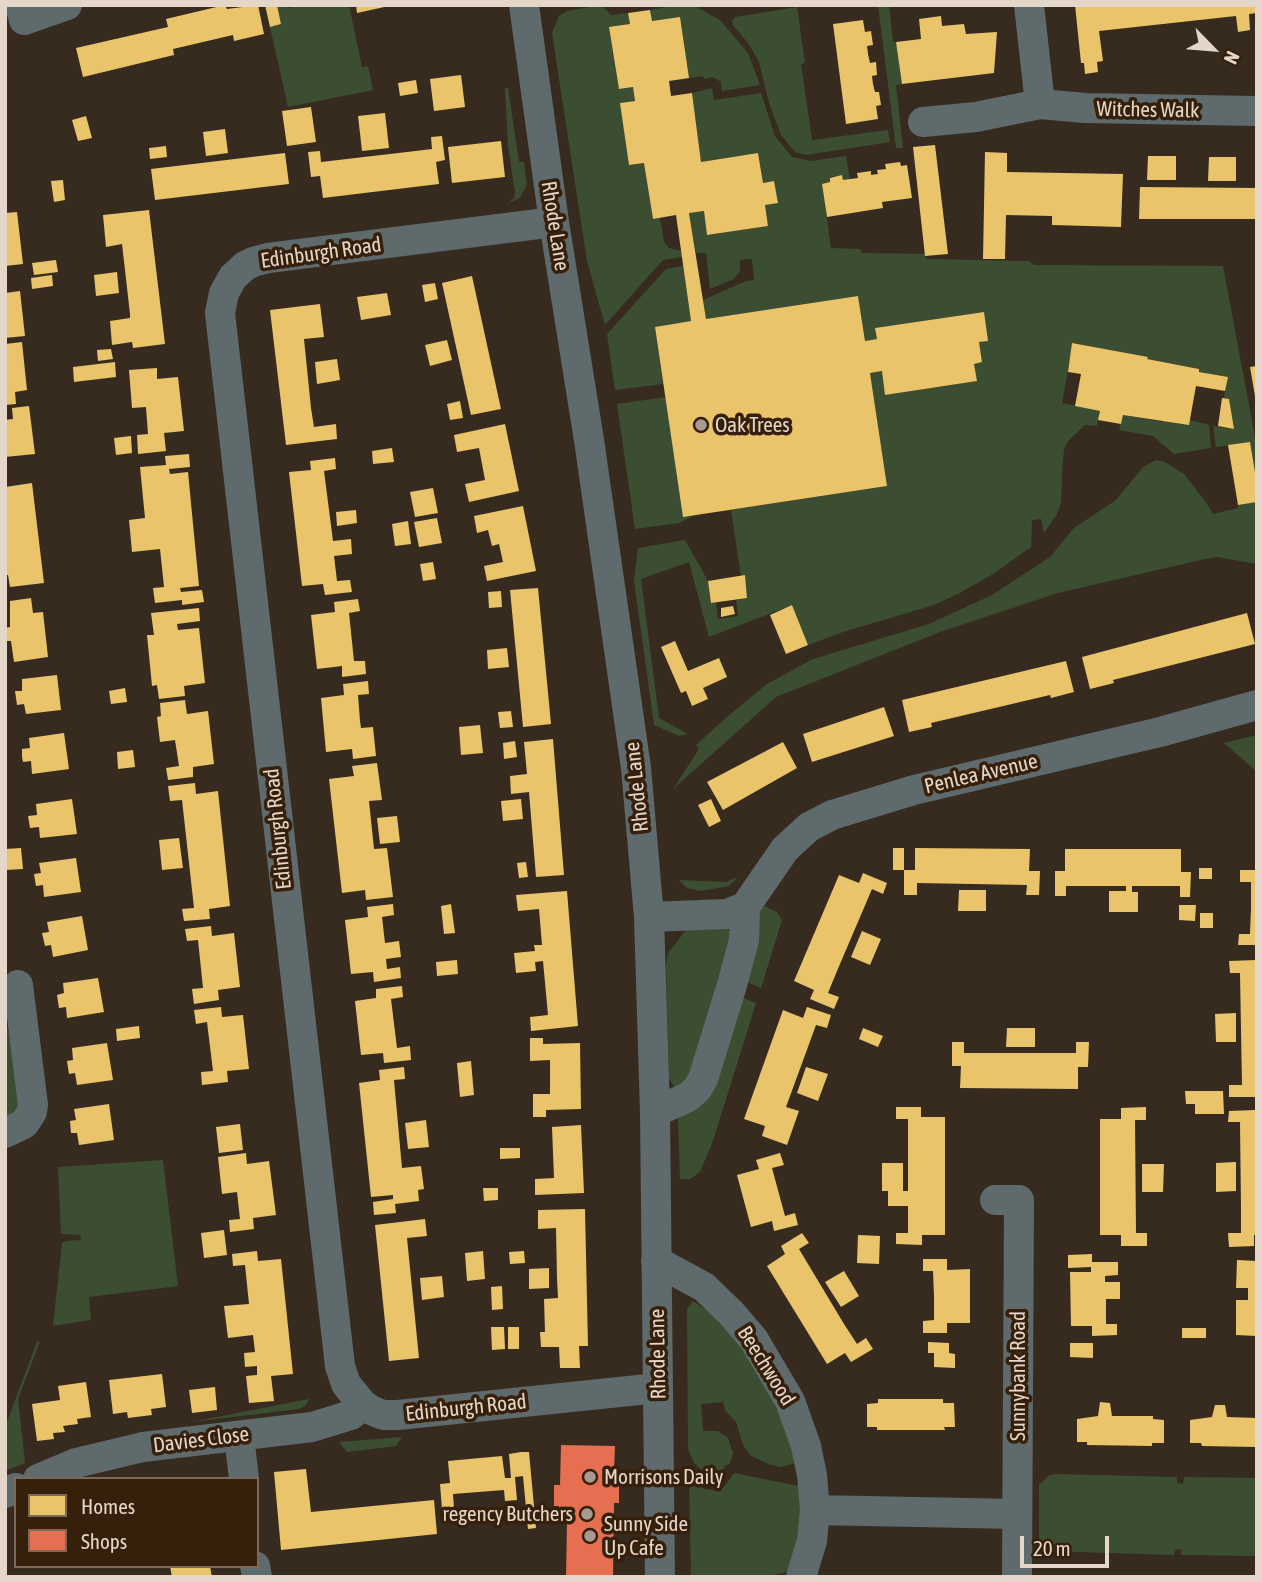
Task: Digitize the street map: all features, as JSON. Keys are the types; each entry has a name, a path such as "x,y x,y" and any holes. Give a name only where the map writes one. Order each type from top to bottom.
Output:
{"street":[{"path":"20,5 24,19 67,5"},
{"name":"Rhode Lane","path":"524,5 636,768 649,918 655,1112 660,1577"},
{"path":"1029,5 1040,104"},
{"name":"Witches Walk","path":"923,122 976,117 1040,104 1085,108 1257,111"},
{"name":"Edinburgh Road","path":"554,222 253,262 238,271 229,284 220,313 340,1366 346,1384 363,1405 383,1415 658,1388"},
{"name":"Penlea Avenue","path":"655,1112 688,1097 703,1079 741,951 745,907 796,837 832,815 914,790 1160,732 1257,705"},
{"path":"649,918 727,914 745,907"},
{"path":"5,1133 24,1124 33,1105 18,985"},
{"name":"Sunnybank Road","path":"995,1200 1019,1200 1017,1577"},
{"name":"Beechwood","path":"656,1261 695,1282 715,1297 743,1326 790,1401 812,1475 815,1510 812,1541 801,1577"},
{"name":"Davies Close","path":"43,1477 76,1463 143,1447 312,1427 351,1415 363,1405"},
{"path":"239,1436 244,1477"},
{"path":"815,1510 1017,1514"}],"green space":[{"path":"277,5 287,5 288,8 300,5 349,5 362,67 368,66 373,90 288,107 270,27 281,24"},
{"path":"693,5 720,20 748,53 760,85 722,91 721,82 713,77 689,78 680,17 652,21 650,10"},
{"path":"878,5 889,5 893,42 896,42 902,84 896,85 903,148 896,148"},
{"path":"603,7 611,15 628,13 630,24 609,28 619,89 633,87 635,101 621,103 629,165 644,163 653,219 660,218 664,242 669,248 681,251 682,257 663,260 605,325 587,261 552,33 559,16 567,11"},
{"path":"797,7 805,63 801,64 812,140 888,130 890,142 806,155 795,152 781,135 770,106 759,62 732,21 735,17"},
{"path":"505,88 508,88 519,162 524,162 527,185 520,198 507,204 514,198 515,192 508,146"},
{"path":"712,88 714,100 761,93 775,136 792,157 811,161 846,156 850,180 843,180 842,176 830,177 830,182 822,184 831,248 860,249 862,253 925,254 926,259 1029,261 1034,265 1223,266 1257,448 1257,484 1250,442 1216,447 1213,426 1233,429 1229,399 1224,398 1227,377 1147,357 1073,343 1062,403 1100,411 1097,426 1085,425 1068,441 1064,449 1061,503 1044,533 1041,519 1032,520 1031,547 993,574 934,605 808,645 792,605 709,637 689,562 641,579 659,718 688,734 679,736 654,725 634,581 638,548 685,540 708,581 711,603 716,603 718,619 738,616 736,600 747,598 731,510 887,486 870,373 882,371 886,395 977,381 974,364 982,362 979,342 987,341 983,312 876,328 877,339 865,341 858,296 706,319 703,300 754,280 752,259 740,260 740,271 734,279 710,289 706,253 696,253 689,213 704,211 708,235 768,226 765,205 774,181 763,183 758,153 701,162 692,93"},
{"path":"683,266 691,321 655,327 663,384 615,390 607,334 666,269"},
{"path":"666,397 695,515 679,523 635,529 617,404"},
{"path":"1123,415 1162,422 1190,420 1209,425 1211,448 1174,454 1153,436 1119,430"},
{"path":"1156,460 1165,462 1184,474 1213,514 1238,508 1238,505 1257,502 1257,564 1217,557 1205,559 1058,593 940,632 776,697 673,789 699,749 696,745 767,684 813,659 929,624 992,595 1050,557 1074,528 1116,500 1143,467"},
{"path":"1257,735 1257,772 1224,743"},
{"path":"738,877 729,886 701,891 687,888 679,880 726,882"},
{"path":"764,906 777,912 782,920 761,988 740,979 759,913"},
{"path":"723,927 729,930 734,938 699,1073 675,1087 669,1079 666,967 668,953 686,930"},
{"path":"741,997 756,1003 713,1141 700,1172 690,1179 680,1179 678,1118"},
{"path":"5,1015 22,1100 17,1113 5,1120"},
{"path":"163,1160 178,1286 89,1297 91,1320 53,1326 62,1243 81,1240 80,1235 61,1234 58,1167"},
{"path":"693,1301 711,1313 753,1360 777,1398 796,1463 781,1467 750,1455 743,1445 736,1422 725,1410 723,1402 701,1404 703,1431 718,1431 728,1438 733,1453 730,1463 712,1480 694,1463 688,1449 687,1309"},
{"path":"40,1341 18,1399 25,1463 5,1471 5,1427 37,1342"},
{"path":"309,1399 306,1405 299,1409 191,1422"},
{"path":"402,1437 396,1446 347,1452 339,1442"},
{"path":"734,1473 798,1486 803,1513 795,1567 783,1573 762,1577 691,1577 689,1474 704,1489 715,1490 724,1487"},
{"path":"1048,1476 1177,1477 1177,1483 1183,1484 1184,1477 1257,1478 1257,1556 1181,1555 1181,1549 1175,1550 1174,1555 1046,1551 1042,1549 1039,1540 1039,1485"}],"building: Homes":[{"path":"225,5 227,9 258,5 264,34 234,41 233,35 173,49 174,55 83,77 76,48 168,27 166,19"},
{"path":"265,5 277,5 281,24 270,27"},
{"path":"356,5 389,5 389,6 357,13"},
{"path":"1075,5 1257,5 1257,13 1249,14 1250,30 1238,32 1236,16 1099,31 1103,61 1097,62 1098,72 1085,74 1084,63 1081,63"},
{"path":"650,10 652,21 680,17 689,78 669,81 671,96 692,93 701,162 758,153 763,183 774,181 778,203 765,205 768,226 707,235 704,211 689,213 706,319 858,296 865,341 877,339 875,328 984,312 988,341 979,342 982,362 974,364 977,381 885,395 882,371 870,373 887,486 683,517 655,327 691,321 676,215 653,219 644,163 629,165 620,103 635,101 633,87 619,89 609,27 630,24 628,13"},
{"path":"941,16 942,26 964,24 966,34 997,32 994,73 902,84 896,42 921,39 919,19"},
{"path":"863,20 865,32 871,31 873,45 867,46 868,54 870,63 876,62 877,75 872,76 881,105 876,106 878,119 846,124 833,24"},
{"path":"461,75 465,107 434,111 430,79"},
{"path":"416,80 418,93 400,96 398,83"},
{"path":"311,107 316,142 287,146 282,111"},
{"path":"385,113 389,148 362,151 358,116"},
{"path":"86,116 92,138 78,141 72,120"},
{"path":"225,129 228,153 206,156 203,132"},
{"path":"442,136 445,160 436,162 439,184 323,198 320,176 311,177 308,152 320,151 321,162 407,152 432,149 431,137"},
{"path":"501,141 505,177 452,183 448,147"},
{"path":"935,145 948,254 925,256 913,147"},
{"path":"166,146 167,157 150,159 149,148"},
{"path":"985,152 1007,153 1007,172 1123,174 1121,227 1052,225 1052,216 1006,215 1005,259 983,259"},
{"path":"285,153 289,184 155,200 151,169"},
{"path":"1148,156 1176,156 1176,180 1147,180"},
{"path":"1209,157 1236,157 1236,181 1208,181"},
{"path":"900,162 901,166 907,165 912,198 882,202 883,208 827,217 822,184 830,182 830,178 842,175 843,180 858,178 857,173 871,171 871,175 878,174 877,170 886,169 885,164"},
{"path":"63,180 65,200 54,202 51,181"},
{"path":"1140,187 1257,188 1257,219 1139,219"},
{"path":"149,210 165,344 133,348 132,342 112,345 110,321 130,318 130,314 122,244 106,247 103,215"},
{"path":"17,212 23,264 5,266 5,213"},
{"path":"56,260 58,272 34,275 32,263"},
{"path":"117,272 119,293 96,296 94,275"},
{"path":"52,275 53,286 32,289 31,278"},
{"path":"472,276 501,409 471,415 442,283"},
{"path":"435,283 438,299 425,302 422,285"},
{"path":"20,291 25,336 5,338 5,293"},
{"path":"387,293 391,315 361,320 357,297"},
{"path":"320,304 324,337 304,339 311,408 314,427 336,424 337,439 286,445 270,310"},
{"path":"447,340 452,360 430,366 425,345"},
{"path":"22,342 27,390 15,392 16,404 5,405 5,344"},
{"path":"1072,343 1148,357 1147,359 1228,377 1225,391 1196,386 1189,425 1123,415 1121,424 1098,420 1100,411 1075,406 1081,374 1068,372"},
{"path":"111,349 113,359 98,361 97,350"},
{"path":"337,359 340,380 317,384 315,362"},
{"path":"115,362 116,377 74,382 73,367"},
{"path":"1257,366 1257,396 1255,396 1250,367"},
{"path":"157,368 157,379 178,377 184,431 164,433 166,451 138,454 137,435 148,434 146,407 132,408 129,370"},
{"path":"1222,398 1229,399 1234,429 1218,426"},
{"path":"460,401 463,418 450,420 447,404"},
{"path":"29,406 35,454 5,457 5,420 13,419 12,408"},
{"path":"505,424 519,491 469,502 465,484 485,480 479,448 457,452 454,435"},
{"path":"131,436 132,453 116,455 114,438"},
{"path":"1250,442 1257,502 1238,505 1228,445"},
{"path":"392,448 394,462 373,464 372,451"},
{"path":"189,454 190,467 169,469 170,474 188,472 199,586 180,588 181,592 202,590 204,602 182,605 182,600 155,603 153,588 164,587 160,549 132,552 129,520 145,518 140,467 166,465 165,456"},
{"path":"335,458 336,469 324,471 333,541 351,539 352,554 334,556 337,581 350,580 352,592 325,595 323,584 302,586 289,472 311,470 310,461"},
{"path":"32,483 44,583 10,587 8,575 5,575 5,487"},
{"path":"433,488 438,513 415,517 410,492"},
{"path":"523,506 536,571 487,581 484,566 503,562 499,544 492,546 488,530 477,533 474,516"},
{"path":"356,510 357,523 337,526 336,512"},
{"path":"437,518 442,543 419,547 414,522"},
{"path":"408,521 411,544 395,546 392,524"},
{"path":"433,562 436,579 423,581 420,564"},
{"path":"745,575 747,598 711,603 708,581"},
{"path":"538,588 551,724 523,727 510,590"},
{"path":"501,591 502,607 489,608 488,592"},
{"path":"31,598 33,613 43,612 48,657 14,662 11,641 6,641 5,636 5,628 10,627 10,601"},
{"path":"358,599 360,611 349,613 354,661 365,661 366,674 342,677 342,666 317,669 311,615 335,612 334,602"},
{"path":"792,605 808,645 786,654 770,615"},
{"path":"733,606 735,614 721,617 721,608"},
{"path":"199,608 200,621 177,624 178,630 199,628 205,683 184,686 185,696 159,699 157,685 152,686 147,635 154,635 151,613"},
{"path":"1247,613 1255,644 1113,680 1114,683 1090,689 1082,657"},
{"path":"675,641 688,671 719,658 727,677 703,688 708,699 692,706 686,691 681,693 661,647"},
{"path":"507,648 509,667 488,669 487,650"},
{"path":"1066,661 1074,692 1051,698 1050,695 931,723 932,727 909,732 902,700"},
{"path":"57,675 61,710 26,714 24,704 17,705 15,691 22,691 22,679"},
{"path":"368,681 369,694 358,695 360,721 361,728 373,727 376,756 353,759 352,749 326,752 321,698 344,695 343,684"},
{"path":"125,688 127,702 111,704 109,691"},
{"path":"185,700 187,714 208,711 214,764 193,767 193,777 168,780 166,768 179,766 175,740 160,742 157,717 161,716 160,703"},
{"path":"884,707 894,736 812,762 803,734"},
{"path":"511,711 513,727 500,728 498,712"},
{"path":"480,725 483,753 461,755 459,727"},
{"path":"64,733 69,769 32,774 31,761 23,762 22,757 22,749 30,748 29,738"},
{"path":"553,739 564,875 536,877 529,792 511,794 510,776 527,774 524,742"},
{"path":"515,741 517,757 504,759 503,743"},
{"path":"783,742 797,768 723,810 707,782"},
{"path":"133,750 135,767 118,769 117,752"},
{"path":"377,763 382,800 369,801 374,849 387,848 393,897 366,900 365,890 342,893 329,779 354,776 352,766"},
{"path":"195,783 196,794 218,791 230,906 209,909 210,919 184,921 182,909 194,908 182,800 170,801 168,786"},
{"path":"72,799 77,834 40,838 39,827 30,828 28,816 37,815 36,804"},
{"path":"521,799 523,819 503,821 501,801"},
{"path":"711,799 721,821 709,827 698,805"},
{"path":"397,816 400,842 380,844 377,818"},
{"path":"179,838 183,868 162,870 159,840"},
{"path":"21,848 23,869 5,870 5,849"},
{"path":"893,848 904,848 904,870 893,870"},
{"path":"915,848 1030,849 1029,871 1040,871 1039,895 1026,895 1027,885 917,883 917,895 904,895 904,870 915,870"},
{"path":"1065,849 1181,849 1181,872 1191,872 1190,897 1180,897 1180,886 1132,886 1132,892 1138,892 1138,912 1109,912 1109,891 1126,891 1126,886 1066,886 1066,896 1055,896 1055,871 1065,871"},
{"path":"76,858 81,892 44,897 43,885 36,886 34,874 41,873 39,863"},
{"path":"526,862 528,877 519,878 517,863"},
{"path":"1199,868 1212,868 1212,879 1199,879"},
{"path":"1240,870 1257,870 1257,945 1238,945 1239,934 1250,934 1251,909 1251,882 1240,882"},
{"path":"863,873 887,883 883,894 872,889 837,971 828,993 839,997 834,1009 810,999 814,990 794,981 839,875 859,883"},
{"path":"959,890 986,890 986,911 958,911"},
{"path":"567,891 578,1026 531,1031 530,1017 548,1015 543,961 535,962 536,971 516,973 514,953 535,951 534,945 542,945 539,909 518,911 516,895"},
{"path":"393,904 394,915 382,917 385,943 399,941 401,957 386,959 387,969 400,967 401,978 374,982 373,972 351,974 345,920 368,917 367,907"},
{"path":"451,904 455,933 444,934 441,906"},
{"path":"1179,905 1196,905 1195,921 1179,920"},
{"path":"1200,913 1213,913 1213,928 1200,928"},
{"path":"82,916 88,950 53,957 51,945 45,946 42,933 49,932 47,922"},
{"path":"211,926 212,936 234,933 240,987 218,990 219,1000 194,1004 192,989 203,988 198,940 187,941 185,929"},
{"path":"862,931 881,939 870,965 851,957"},
{"path":"457,960 458,974 437,976 436,962"},
{"path":"1256,960 1257,1097 1229,1097 1229,1085 1242,1085 1240,973 1230,973 1229,961"},
{"path":"98,978 104,1012 67,1018 66,1007 59,1008 57,995 64,993 63,983"},
{"path":"402,986 403,997 391,999 397,1048 410,1046 411,1060 384,1063 383,1053 361,1055 355,1001 376,998 376,989"},
{"path":"221,1007 222,1017 243,1015 249,1069 227,1071 228,1082 202,1085 201,1072 213,1071 207,1022 196,1024 194,1010"},
{"path":"807,1007 831,1015 827,1028 816,1025 786,1107 799,1111 787,1145 762,1136 765,1126 744,1119 783,1010 803,1018"},
{"path":"1236,1013 1236,1042 1216,1042 1215,1014"},
{"path":"139,1026 140,1038 117,1041 116,1029"},
{"path":"863,1028 883,1036 878,1047 859,1039"},
{"path":"1007,1028 1035,1028 1035,1047 1006,1047"},
{"path":"530,1038 543,1038 543,1044 580,1043 581,1109 546,1110 546,1117 533,1117 533,1094 550,1094 550,1060 530,1061"},
{"path":"952,1042 964,1042 964,1053 1076,1053 1076,1042 1089,1042 1088,1067 1078,1067 1078,1089 960,1088 961,1066 952,1066"},
{"path":"107,1043 113,1080 77,1085 75,1073 69,1074 67,1061 73,1060 72,1048"},
{"path":"471,1061 474,1095 460,1097 457,1063"},
{"path":"404,1067 405,1079 394,1080 402,1168 421,1166 424,1189 418,1190 419,1201 395,1204 396,1213 374,1215 373,1202 393,1199 393,1195 371,1197 359,1083 380,1080 379,1070"},
{"path":"806,1067 828,1074 818,1101 797,1093"},
{"path":"1185,1091 1223,1091 1224,1114 1195,1114 1195,1104 1186,1104"},
{"path":"109,1104 114,1140 79,1145 77,1133 71,1133 70,1121 76,1120 74,1109"},
{"path":"896,1107 921,1107 921,1117 945,1117 945,1235 922,1235 922,1245 896,1244 896,1233 908,1233 908,1206 888,1206 888,1191 882,1191 882,1163 903,1163 903,1191 908,1191 908,1119 896,1119"},
{"path":"1146,1107 1146,1120 1135,1120 1136,1233 1147,1233 1147,1246 1121,1246 1121,1235 1100,1235 1100,1119 1121,1119 1121,1108"},
{"path":"1255,1110 1257,1235 1254,1235 1254,1246 1229,1247 1228,1233 1241,1233 1241,1208 1240,1122 1228,1122 1229,1111"},
{"path":"426,1120 429,1147 408,1149 405,1123"},
{"path":"240,1124 243,1150 219,1153 216,1127"},
{"path":"581,1125 584,1193 535,1195 535,1179 554,1178 552,1127"},
{"path":"500,1148 520,1148 520,1158 500,1159"},
{"path":"246,1153 247,1164 269,1161 276,1215 253,1218 254,1229 230,1232 229,1220 240,1219 237,1192 222,1194 218,1157"},
{"path":"780,1153 784,1165 772,1168 785,1216 795,1213 798,1225 774,1231 772,1221 751,1227 737,1175 759,1169 756,1160"},
{"path":"1236,1162 1236,1191 1216,1192 1216,1163"},
{"path":"1142,1164 1164,1164 1163,1192 1142,1192"},
{"path":"483,1188 498,1188 498,1200 484,1201"},
{"path":"585,1209 588,1346 579,1346 580,1368 560,1368 559,1347 541,1347 540,1332 545,1332 544,1299 558,1298 556,1228 538,1229 538,1210"},
{"path":"425,1219 427,1236 407,1238 419,1358 389,1361 375,1225"},
{"path":"224,1230 227,1255 204,1258 201,1233"},
{"path":"802,1233 809,1243 799,1249 844,1324 857,1344 866,1338 873,1349 851,1362 845,1353 827,1364 767,1266 785,1254 781,1246"},
{"path":"858,1235 880,1236 879,1264 857,1263"},
{"path":"257,1251 258,1261 281,1259 293,1374 271,1376 274,1401 249,1403 246,1376 257,1375 257,1366 245,1367 244,1353 255,1352 253,1335 228,1338 224,1306 249,1304 245,1265 233,1266 232,1254"},
{"path":"483,1251 485,1279 467,1281 465,1253"},
{"path":"524,1251 525,1263 510,1264 509,1252"},
{"path":"1092,1254 1092,1262 1118,1262 1118,1275 1105,1276 1105,1282 1120,1282 1120,1299 1106,1299 1106,1324 1117,1324 1117,1335 1092,1336 1092,1326 1071,1326 1070,1272 1091,1272 1091,1267 1068,1268 1068,1255"},
{"path":"923,1259 947,1259 947,1270 970,1269 970,1323 947,1323 947,1333 923,1333 923,1321 934,1320 934,1296 933,1271 923,1271"},
{"path":"1237,1260 1257,1261 1257,1336 1236,1335 1236,1300 1248,1300 1248,1288 1236,1288"},
{"path":"549,1268 549,1288 529,1289 529,1269"},
{"path":"844,1271 859,1296 841,1307 825,1282"},
{"path":"442,1276 444,1297 422,1300 420,1278"},
{"path":"502,1286 503,1309 492,1310 491,1287"},
{"path":"491,1327 504,1327 505,1349 492,1350"},
{"path":"508,1327 519,1327 519,1349 508,1349"},
{"path":"1182,1328 1206,1328 1206,1338 1182,1338"},
{"path":"928,1342 949,1343 949,1353 955,1354 955,1368 934,1367 934,1353 928,1353"},
{"path":"1070,1343 1093,1343 1093,1358 1070,1357"},
{"path":"162,1374 166,1407 151,1409 152,1415 128,1418 127,1412 113,1414 109,1380"},
{"path":"86,1382 91,1417 77,1419 78,1424 63,1426 65,1432 53,1433 54,1439 37,1441 32,1404 60,1400 58,1386"},
{"path":"215,1387 217,1410 192,1413 189,1390"},
{"path":"878,1399 943,1399 943,1403 954,1403 955,1427 944,1427 945,1430 877,1430 877,1427 867,1427 867,1404 878,1403"},
{"path":"1100,1402 1110,1403 1112,1416 1153,1416 1153,1419 1164,1420 1164,1443 1152,1443 1152,1446 1087,1445 1087,1442 1077,1442 1077,1419 1098,1416"},
{"path":"1215,1405 1225,1405 1227,1417 1257,1418 1257,1447 1202,1446 1201,1443 1190,1443 1190,1420 1212,1417"},
{"path":"529,1452 536,1528 528,1529 523,1476 515,1477 517,1500 505,1501 504,1490 453,1494 454,1508 442,1509 440,1484 450,1483 448,1461 502,1456 505,1478 511,1478 509,1454"},
{"path":"306,1469 311,1512 434,1500 437,1534 281,1550 274,1472"},
{"path":"170,1568 210,1568 212,1577 172,1577"}],"building: Shops":[{"path":"561,1445 615,1446 614,1470 619,1470 619,1503 614,1503 613,1577 566,1577 567,1522 559,1521 559,1506 554,1506 554,1485 560,1485"}],"place":[{"name":"Oak Trees","path":"701,425"},
{"name":"Morrisons Daily","path":"590,1477"},
{"name":"regency Butchers","path":"587,1514"},
{"name":"Sunny Side Up Cafe","path":"590,1536"}]}
